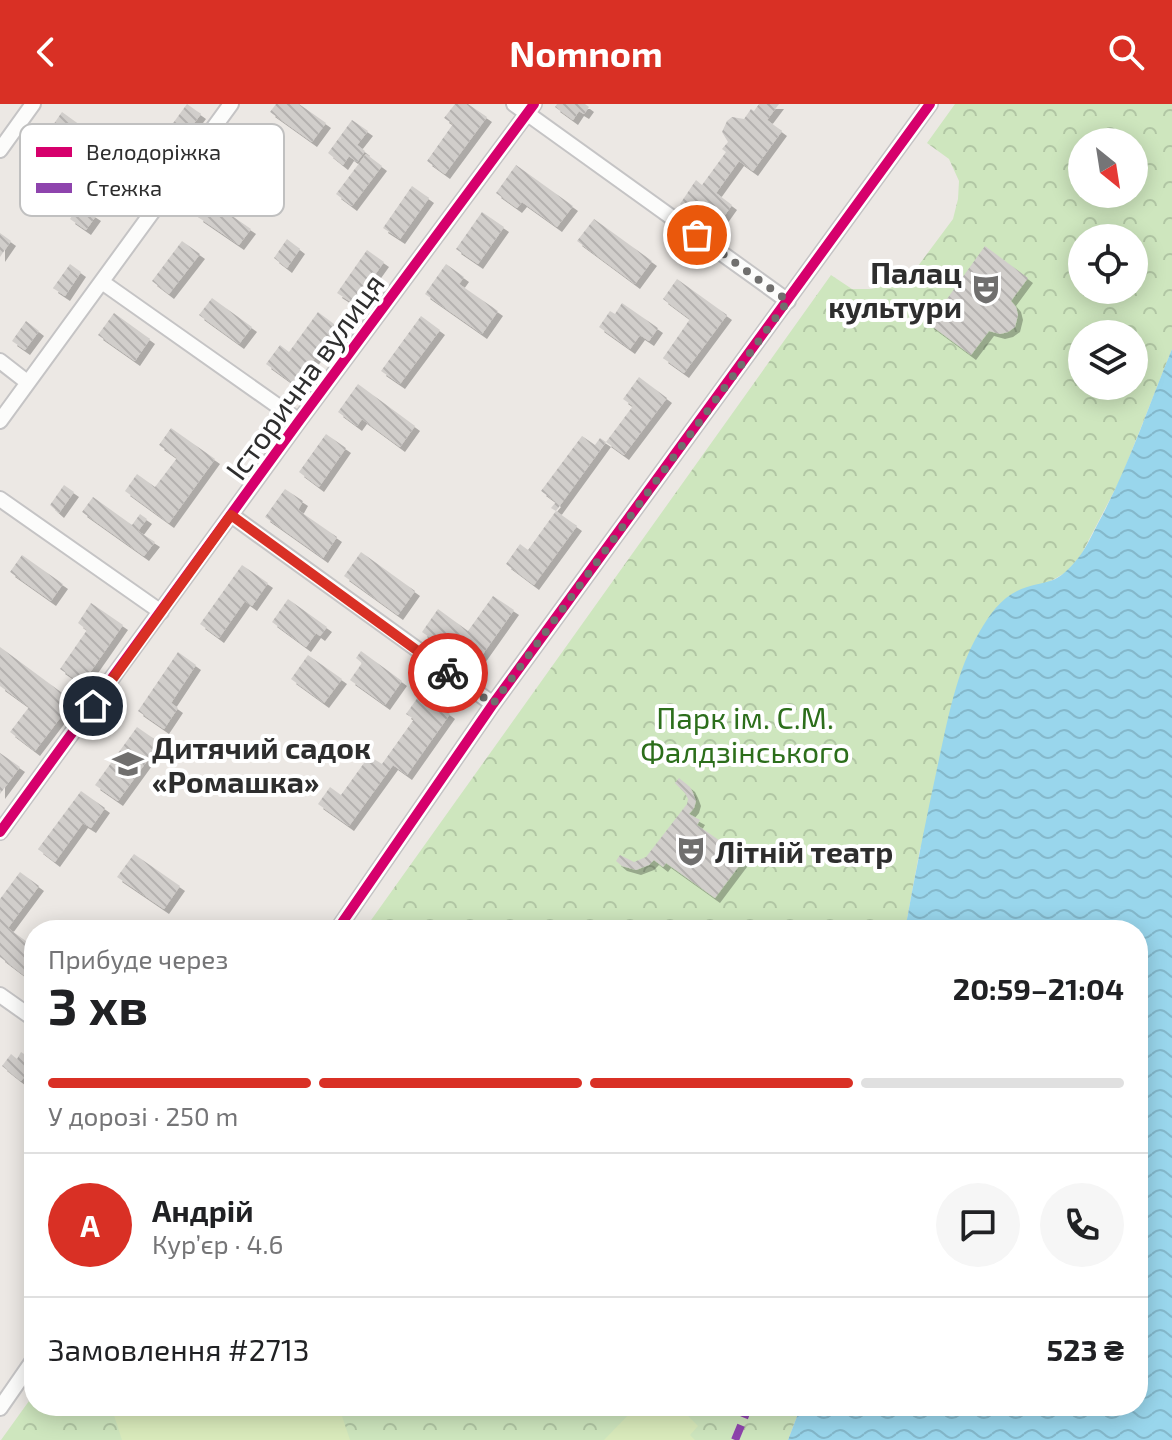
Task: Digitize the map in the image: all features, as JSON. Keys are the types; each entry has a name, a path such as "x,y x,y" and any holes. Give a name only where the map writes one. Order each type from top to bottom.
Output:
{"street":[{"path":"0,150 33,104"},
{"path":"217,124 231,104"},
{"path":"514,104 530,109 788,301"},
{"path":"344,920 493,704 930,104"},
{"name":"Історична вулиця","path":"0,832 530,109"},
{"path":"0,421 150,216"},
{"path":"102,282 299,421"},
{"path":"0,361 27,382"},
{"path":"0,499 161,612"},
{"path":"231,515 493,704"},
{"path":"0,995 24,1012"},
{"path":"0,1408 24,1373"}],"green space":[{"name":"Парк ім. С.М. Фалдзінського","path":"955,104 1172,104 1172,349 1121,478 1080,557 1065,573 1047,583 920,849 907,920 371,920 831,275 852,289 871,289 901,282 918,266 953,219 959,181 949,159 927,143"},
{"path":"24,1408 24,1416 797,1416 788,1440 1,1440"},
{"path":"114,1416 342,1416 350,1440 122,1440"},
{"path":"627,1416 688,1416 698,1426 690,1435 695,1440 604,1440"}],"water":[{"path":"1172,349 1172,1440 788,1440 797,1416 1148,1416 1148,920 907,920 949,713 972,646 989,617 1005,599 1019,590 1057,578 1068,570 1082,552 1122,475"}],"building":[{"path":"187,104 201,114 194,124 172,124"},
{"path":"276,104 299,104 326,123 312,142 270,112"},
{"path":"455,104 468,104 487,117 445,174 427,161 453,124 444,118"},
{"path":"557,104 585,104 589,107 584,114 579,111 573,120 555,107"},
{"path":"759,104 779,104 767,120 782,131 753,171 739,161 716,193 732,205 715,229 680,204 696,180 702,185 726,152 722,149 728,142 722,132 727,121 732,117 744,119"},
{"path":"62,112 79,124 54,124"},
{"path":"352,120 368,131 357,145 365,151 357,162 349,156 343,165 328,153"},
{"path":"366,154 382,166 352,206 336,194"},
{"path":"516,165 573,206 557,227 522,202 517,208 496,193"},
{"path":"412,186 429,198 400,239 383,228"},
{"path":"482,212 504,227 478,264 456,249"},
{"path":"72,216 96,216 86,230 70,219"},
{"path":"232,216 251,229 239,245 198,217"},
{"path":"594,219 652,261 635,284 577,241"},
{"path":"0,233 11,241 0,257"},
{"path":"287,239 300,249 287,268 274,258"},
{"path":"182,241 200,254 169,294 152,281"},
{"name":"Палац культури","path":"985,246 1028,278 1011,301 1018,315 1015,327 1000,334 989,331 971,355 929,324"},
{"path":"367,250 384,262 354,304 337,293"},
{"path":"70,264 81,272 65,296 53,288"},
{"path":"446,264 464,277 459,284 498,311 482,334 425,294"},
{"path":"677,279 727,315 684,373 663,358 690,319 663,299"},
{"path":"212,298 252,327 239,344 199,315"},
{"path":"622,303 658,328 649,341 640,335 630,349 599,327 610,311 615,314"},
{"path":"318,312 338,327 295,385 266,364 280,345 289,352"},
{"path":"114,313 150,339 135,361 98,335"},
{"path":"421,316 440,330 400,384 381,371"},
{"path":"26,321 39,331 25,350 12,341"},
{"path":"639,377 667,398 624,455 606,442 633,406 623,399"},
{"path":"358,384 415,426 400,447 362,419 357,426 338,412"},
{"path":"171,428 215,459 169,523 125,491 137,474 155,487 177,458 159,445"},
{"path":"326,434 346,448 319,487 299,472"},
{"path":"582,436 595,445 600,438 606,442 556,511 551,508 556,502 541,491"},
{"path":"64,485 74,492 59,513 50,505"},
{"path":"285,489 303,501 298,510 337,537 323,558 265,517"},
{"path":"93,497 132,525 140,514 147,519 138,531 155,542 144,556 82,512"},
{"path":"556,511 577,526 534,585 506,564 520,544 528,550"},
{"path":"361,552 415,591 398,615 344,576"},
{"path":"22,555 63,584 51,601 10,572"},
{"path":"242,565 268,583 252,606 245,601 219,638 200,624"},
{"path":"493,596 514,610 473,668 422,632 438,609 468,631"},
{"path":"288,599 327,627 320,636 316,633 306,647 272,622"},
{"path":"91,603 123,625 82,684 60,669 87,630 78,623"},
{"path":"0,647 73,701 35,751 10,732 29,707 0,686"},
{"path":"361,651 402,681 385,705 350,680 362,663 356,658"},
{"path":"178,652 196,665 171,703 178,708 164,729 138,711"},
{"path":"308,655 342,679 324,703 291,679"},
{"path":"421,693 450,714 407,775 393,765 349,826 318,804 330,787 341,795 369,756 382,764 414,719 406,714"},
{"name":"Дитячий садок «Ромашка»","path":"137,727 160,743 118,801 95,785"},
{"path":"0,753 20,767 0,794"},
{"path":"679,778 693,793 696,801 689,814 700,820 697,825 745,858 715,898 666,863 663,867 654,860 636,870 616,861 620,855 634,862 646,857 687,804 685,793 675,783"},
{"path":"81,791 105,808 91,828 83,823 55,862 38,849"},
{"path":"134,854 180,886 164,909 117,877"},
{"path":"20,872 39,886 8,928 24,940 24,975 0,957 0,899"},
{"path":"21,1052 24,1054 24,1077 21,1081 2,1066 11,1054 17,1059"}],"marked path":[{"path":"735,1440 745,1416"}],"cycle path":[{"path":"0,832 534,104"},
{"path":"344,920 493,704 930,104"}],"way so far":[{"path":"448,673 493,704 788,301 697,235"}],"place":[{"name":"Палац культури","path":"986,289"},
{"name":"Дитячий садок «Ромашка»","path":"128,764"},
{"name":"Літній театр","path":"691,851"}],"route":[{"path":"93,706 231,515 448,673"}]}
